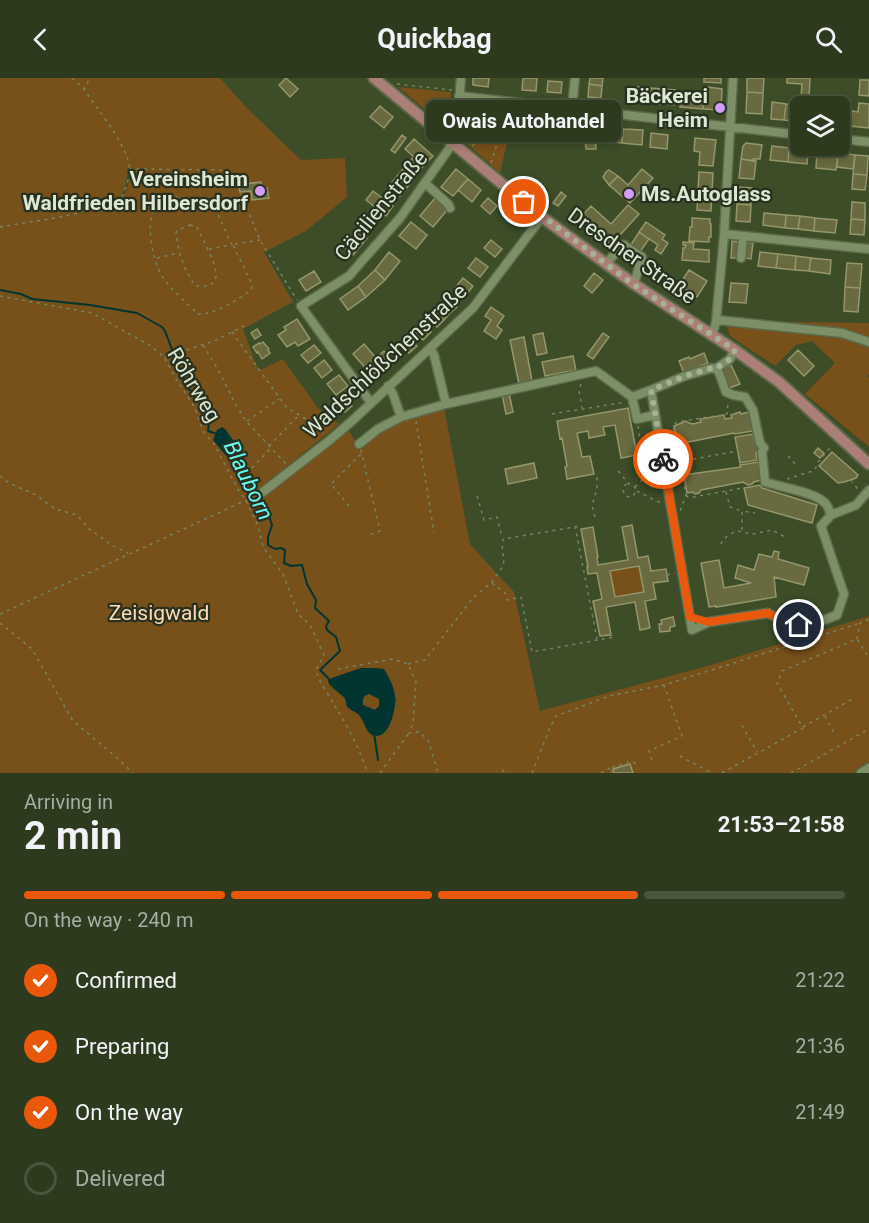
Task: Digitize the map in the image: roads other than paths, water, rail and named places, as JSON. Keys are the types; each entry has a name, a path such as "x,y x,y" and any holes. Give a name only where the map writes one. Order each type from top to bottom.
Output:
{"main road":[{"name":"Dresdner Straße","path":"376,80 542,217 633,284 735,350 779,382 869,464"}],"street":[{"path":"453,143 457,129 461,78"},
{"path":"572,108 575,78"},
{"path":"712,336 717,320 724,234 733,78"},
{"path":"459,93 790,134"},
{"path":"850,140 869,142"},
{"name":"Cäcilienstraße","path":"371,403 301,306 349,276 400,218 453,143"},
{"path":"425,183 450,208"},
{"name":"Waldschlößchenstraße","path":"263,492 330,440 473,308 542,217"},
{"path":"724,234 869,249"},
{"path":"741,258 743,236"},
{"path":"606,263 624,245 642,257 633,284"},
{"path":"717,320 842,333 869,342"},
{"path":"430,348 434,355 446,404"},
{"path":"632,399 685,376 715,369 730,359 735,350"},
{"path":"715,369 718,370 726,392 745,397 753,410 759,443 764,447 762,452 765,482 814,496 824,502 831,514"},
{"path":"360,444 378,429 401,417 446,404 596,371 632,399 637,419 656,419"},
{"path":"388,386 401,417"},
{"path":"651,390 660,464 674,524 692,630 709,622 768,613 788,624 799,625 837,615 844,594 821,526 831,514 856,505 869,490"},
{"path":"861,773 869,768"}],"water":[{"path":"222,427 241,451 239,457 234,461 228,458 213,440 217,430"},
{"path":"361,668 384,669 392,686 395,701 391,722 383,734 378,736 370,733 359,715 347,707 345,698 329,684 328,680","holes":["369,694 379,699 379,706 375,710 363,705 363,698"]}],"waterway":[{"name":"Blauborn","path":"0,290 21,294 32,299 137,313 162,327 186,386 211,412 208,431 217,434"},
{"name":"Blauborn","path":"239,454 245,461 251,488 265,504 272,525 268,545 275,549 285,550 284,563 291,566 302,565 307,584 316,600 315,608 329,621 326,626 327,630 336,637 340,651 320,670 331,681"},
{"name":"Blauborn","path":"374,733 378,760"}],"place":[{"name":"Bäckerei Heim","path":"720,108"},
{"name":"Vereinsheim Waldfrieden Hilbersdorf","path":"260,191"},
{"name":"Ms.Autoglass","path":"629,194"},
{"name":"Owais Autohandel","path":"524,202"}],"park label":[{"name":"Zeisigwald","path":"159,613"}]}
